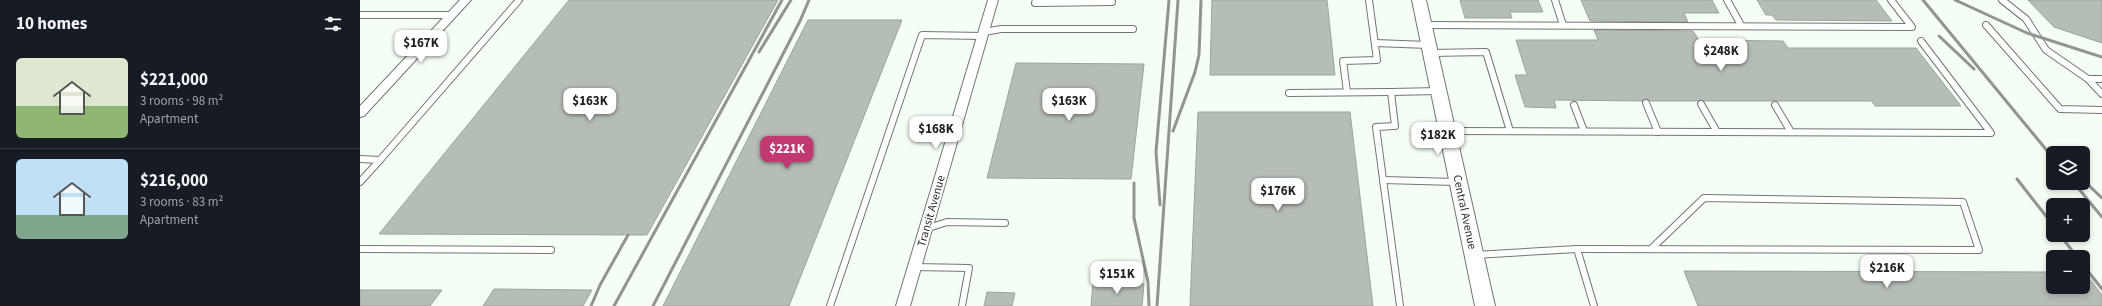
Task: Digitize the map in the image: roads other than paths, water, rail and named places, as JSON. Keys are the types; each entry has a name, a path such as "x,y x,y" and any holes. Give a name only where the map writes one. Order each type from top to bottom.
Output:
{"street":[{"path":"360,113 466,0"},
{"name":"Transit Avenue","path":"902,306 993,0"},
{"name":"Central Avenue","path":"1419,0 1485,306"}],"lane":[{"path":"360,182 519,0"},
{"path":"1036,0 1035,2 1112,2"},
{"path":"1347,92 1343,61 1377,60 1369,0"},
{"path":"1555,0 1564,25"},
{"path":"1727,0 1741,25"},
{"path":"1424,25 1741,25 1912,27 1891,0"},
{"path":"2002,0 2026,19 2046,50 2088,79 2102,94"},
{"path":"360,15 451,15"},
{"path":"1986,25 2060,109 2102,110"},
{"path":"830,306 922,35 983,34 1001,29 1133,29"},
{"path":"1447,131 1991,133 1921,41"},
{"path":"1375,43 1429,49 1486,52 1510,131"},
{"path":"2088,79 2102,79"},
{"path":"1289,93 1438,91"},
{"path":"1391,92 1395,126 1376,127 1400,306"},
{"path":"1646,103 1658,132"},
{"path":"1701,104 1717,132"},
{"path":"1574,105 1584,131"},
{"path":"1775,105 1791,132"},
{"path":"360,159 380,160"},
{"path":"1383,180 1458,182"},
{"path":"1474,255 1577,249 1979,250 1963,202 1704,198 1651,249"},
{"path":"925,229 947,222 1005,223"},
{"path":"360,249 551,250"},
{"path":"1577,249 1594,306"},
{"path":"914,267 969,268 962,306"}],"railway":[{"path":"614,306 782,0"},
{"path":"759,52 791,0"},
{"path":"653,306 800,21 809,0"},
{"path":"1160,205 1156,152 1169,0"},
{"path":"1157,306 1178,0"},
{"path":"1173,131 1195,72 1199,55 1201,0"},
{"path":"1923,0 2046,149"},
{"path":"1955,0 2027,33 2102,57"},
{"path":"1939,36 1974,69"},
{"path":"2017,179 2046,216"},
{"path":"1134,183 1134,218 1148,282 1149,306"},
{"path":"2090,187 2102,198"},
{"path":"2080,190 2102,217"},
{"path":"591,306 600,285 628,235"},
{"path":"2065,242 2072,250"},
{"path":"2090,274 2102,289"}]}
